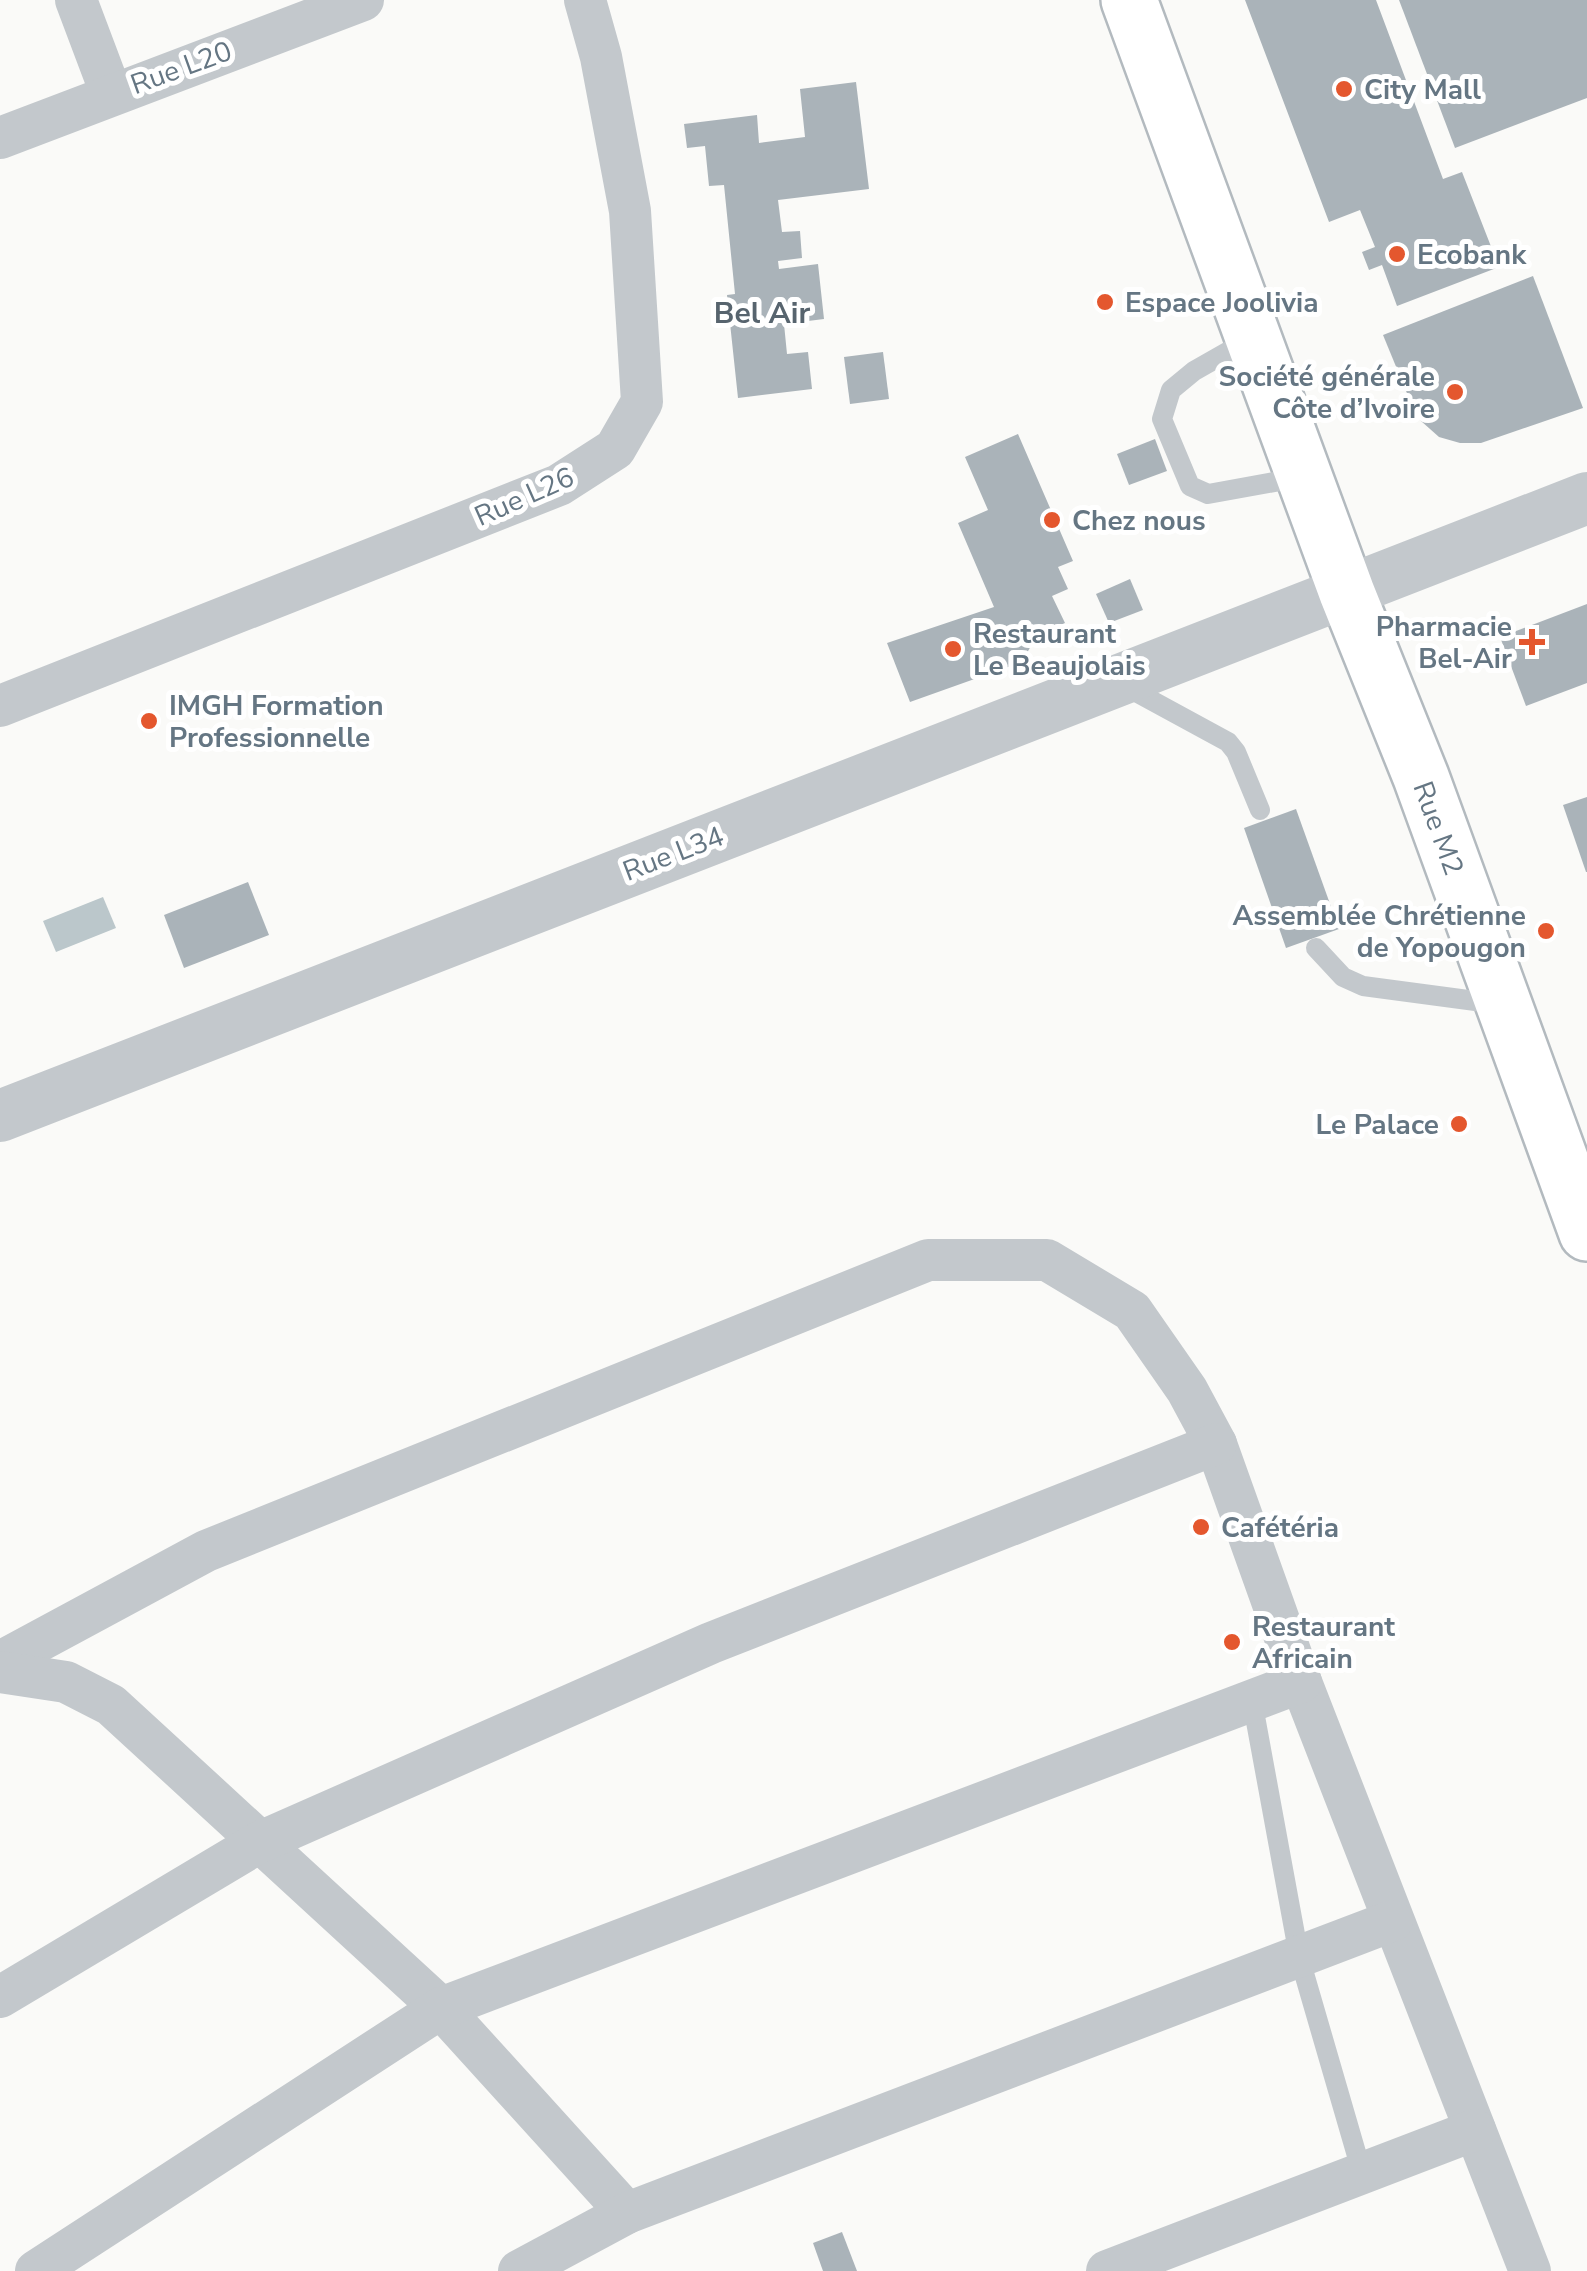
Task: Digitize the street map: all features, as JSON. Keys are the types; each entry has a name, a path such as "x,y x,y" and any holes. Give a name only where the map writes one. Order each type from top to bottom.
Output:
{"main road":[{"name":"Rue M2","path":"1129,0 1587,1233"}],"street":[{"path":"76,0 111,93"},
{"name":"Rue L20","path":"0,138 363,0"},
{"name":"Rue L26","path":"0,706 559,485 615,450 642,402 632,230 601,57 585,0"},
{"name":"Rue L34","path":"0,1116 1587,498"},
{"path":"0,1662 206,1552 928,1260 1047,1260 1132,1311 1186,1390 1216,1444 1301,1682 1530,2271"},
{"path":"0,1997 258,1843 710,1643 1216,1444"},
{"path":"0,1672 66,1682 111,1705 441,2008 626,2213"},
{"path":"36,2271 441,2008 1301,1682"},
{"path":"519,2271 626,2213 1392,1921"},
{"path":"1107,2271 1475,2130"}],"lane":[{"path":"1253,337 1171,390 1162,419 1190,486 1208,494 1304,476"},
{"path":"1114,680 1228,742 1260,810"},
{"path":"1316,948 1342,976 1363,986 1502,1004"},
{"path":"1252,1700 1300,1956 1362,2173"}],"shaded area":[{"path":"103,897 116,928 56,952 43,921"}],"building":[{"name":"City Mall","path":"1245,0 1376,0 1443,179 1462,172 1499,267 1397,306 1382,265 1369,270 1362,252 1375,247 1360,210 1329,222"},
{"path":"1399,0 1587,0 1587,98 1455,148"},
{"path":"856,82 869,189 778,200 782,232 800,231 802,258 778,261 779,269 818,264 824,319 784,324 787,354 808,352 812,389 738,398 727,295 735,294 724,185 709,186 705,146 687,148 684,124 757,115 759,143 805,137 800,89"},
{"path":"1533,276 1583,408 1481,443 1439,437 1421,421 1411,403 1383,335"},
{"path":"883,352 889,399 850,404 844,357"},
{"path":"1018,434 1073,561 1058,567 1068,589 1052,596 1065,623 1037,635 1022,662 910,702 887,643 994,607 958,523 988,510 965,457"},
{"path":"1155,439 1167,471 1129,485 1117,454"},
{"path":"1130,579 1143,610 1109,623 1096,594"},
{"path":"1587,604 1587,683 1526,706 1500,637"},
{"path":"1587,797 1587,872 1586,872 1563,805"},
{"path":"1296,809 1339,929 1286,948 1244,828"},
{"path":"248,882 269,935 184,968 164,915"},
{"path":"842,2232 857,2271 823,2271 813,2243"}],"place":[{"name":"City Mall","path":"1344,89"},
{"name":"Ecobank","path":"1397,254"},
{"name":"Espace Joolivia","path":"1105,302"},
{"name":"Société générale Côte d’Ivoire","path":"1455,392"},
{"name":"Chez nous","path":"1052,520"},
{"name":"Pharmacie Bel-Air","path":"1532,642"},
{"name":"Restaurant Le Beaujolais","path":"953,649"},
{"name":"IMGH Formation Professionnelle","path":"149,721"},
{"name":"Assemblée Chrétienne de Yopougon","path":"1546,931"},
{"name":"Le Palace","path":"1459,1124"},
{"name":"Cafétéria","path":"1201,1527"},
{"name":"Restaurant Africain","path":"1232,1642"}],"district":[{"name":"Bel Air","path":"762,313"}]}
